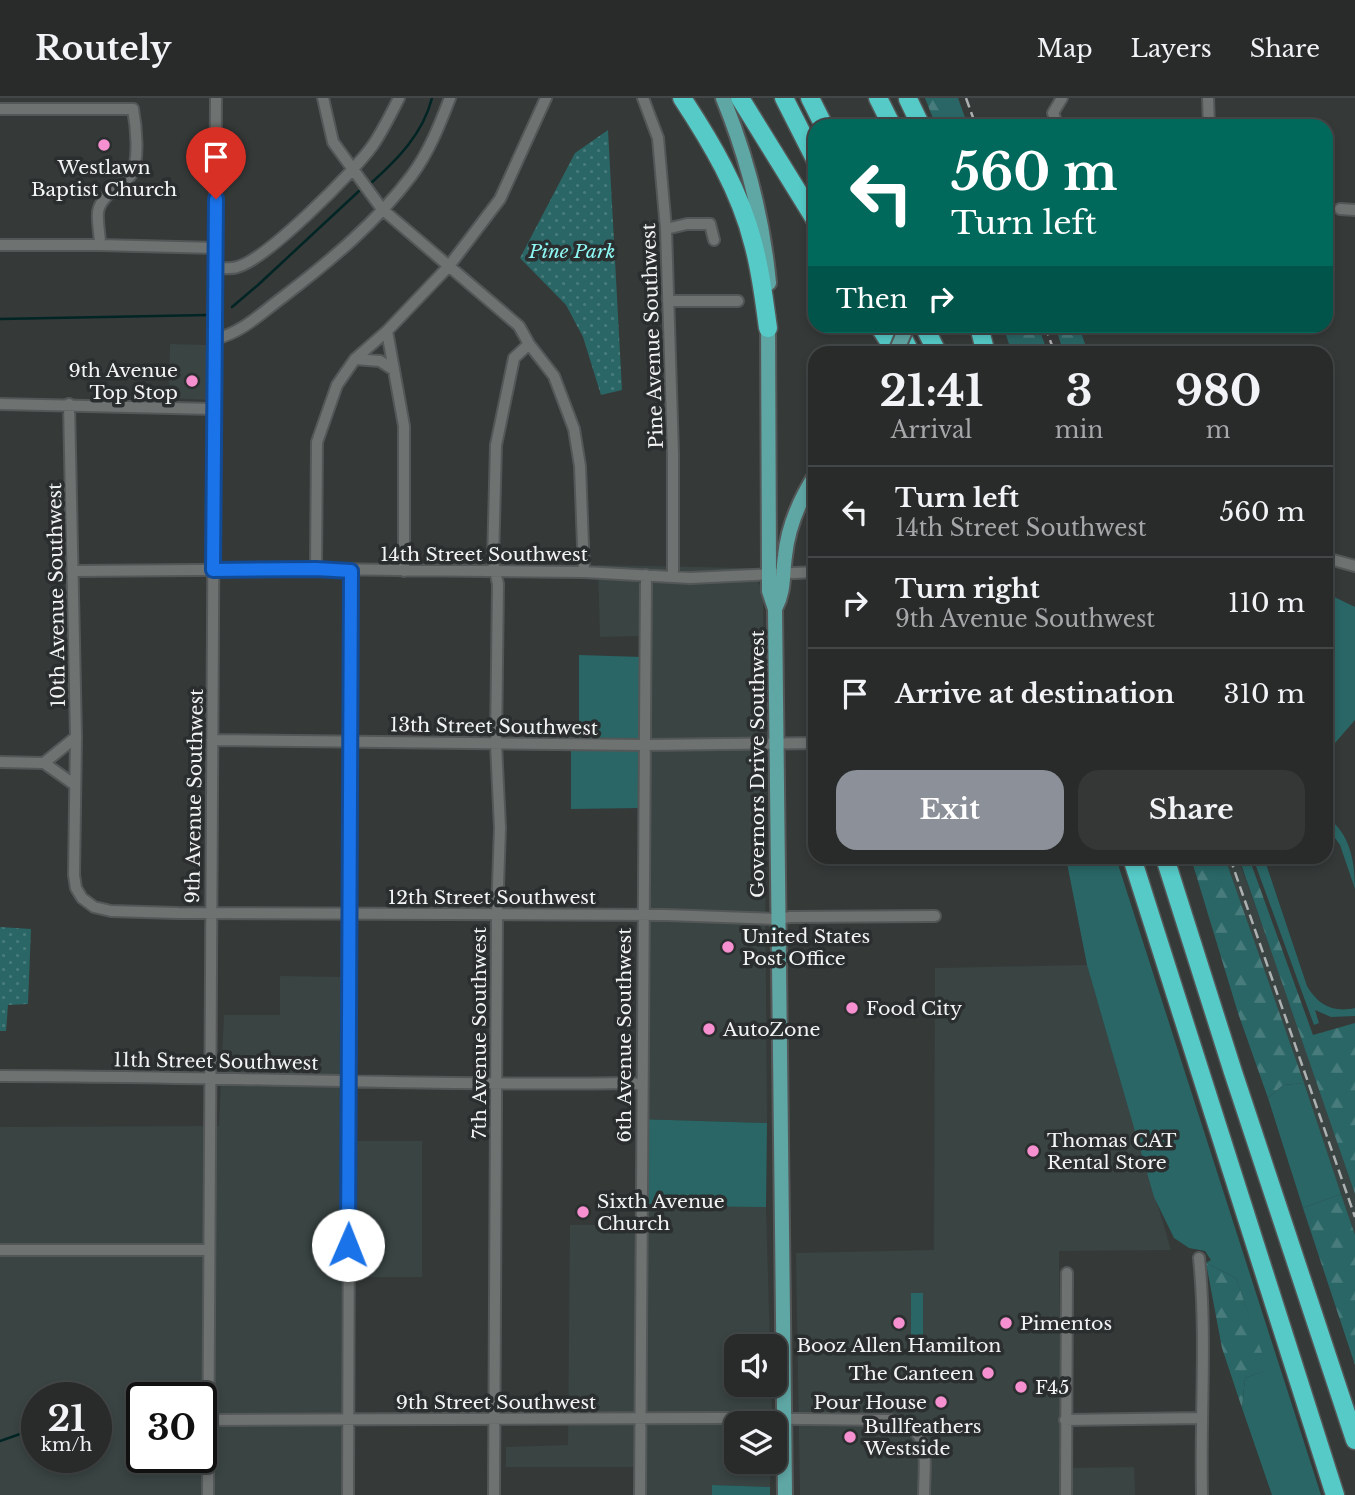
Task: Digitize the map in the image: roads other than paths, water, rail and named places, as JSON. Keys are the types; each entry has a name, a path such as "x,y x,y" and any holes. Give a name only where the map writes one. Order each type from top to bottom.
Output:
{"highway":[{"path":"682,98 732,183 753,242 768,328"},
{"path":"740,98 808,208"},
{"path":"785,98 808,145"},
{"path":"810,98 820,119"},
{"path":"878,98 888,119"},
{"path":"908,99 918,119"},
{"path":"1134,864 1335,1495"},
{"path":"1167,864 1355,1440"}],"main road":[{"name":"Governors Drive Southwest","path":"723,98 752,183 766,248 769,283 776,573 769,591 775,609 784,1411"},
{"path":"908,99 913,119"},
{"path":"776,573 794,514 808,489"},
{"name":"Governors Drive Southwest","path":"785,1474 785,1495"}],"street":[{"name":"9th Avenue Southwest","path":"209,1382 216,98"},
{"path":"323,98 332,142 382,209 519,326 529,344 554,376 574,429 580,466 584,572"},
{"path":"216,268 237,267 251,261 293,227 352,170 373,145 399,98"},
{"path":"215,340 235,334 319,269 366,228 413,174 435,135 450,98"},
{"path":"316,569 314,528 317,442 337,385 355,359 387,331 449,266 500,199 546,98"},
{"name":"Pine Avenue Southwest","path":"643,98 658,138 666,229 673,454 673,577"},
{"path":"1055,119 1053,113 1062,98"},
{"path":"1208,98 1209,119"},
{"path":"0,109 133,109 136,125 136,163 131,175 104,198 98,211 100,245"},
{"path":"1340,209 1355,210"},
{"path":"666,229 710,224 714,240"},
{"path":"0,245 216,248"},
{"path":"668,301 738,301"},
{"path":"387,331 404,426 404,571"},
{"name":"7th Avenue Southwest","path":"494,1495 497,914 500,828 496,744 498,584 493,562 496,445 514,358 529,344"},
{"path":"355,359 380,361 394,370"},
{"path":"0,404 214,409"},
{"name":"10th Avenue Southwest","path":"69,404 75,785"},
{"path":"1333,560 1355,566"},
{"name":"14th Street Southwest","path":"73,571 316,569 584,572 673,577 808,572"},
{"path":"348,1495 351,571"},
{"name":"6th Avenue Southwest","path":"640,1495 646,575"},
{"path":"44,763 76,737"},
{"name":"13th Street Southwest","path":"212,740 645,746 808,743"},
{"path":"0,762 44,763 75,785"},
{"name":"12th Street Southwest","path":"75,785 76,888 82,898 94,907 111,911 643,915 777,919 935,916"},
{"name":"11th Street Southwest","path":"0,1076 642,1085"},
{"path":"0,1250 209,1250"},
{"path":"1199,1258 1204,1305 1200,1418 1202,1495"},
{"path":"1066,1495 1067,1273"},
{"path":"1065,1420 1200,1418"},
{"name":"9th Street Southwest","path":"217,1420 724,1420"},
{"name":"9th Street Southwest","path":"787,1420 890,1420 915,1427 922,1440 924,1455 924,1495"},
{"name":"9th Avenue Southwest","path":"208,1473 208,1495"}],"waterway":[{"path":"370,184 390,166 416,135 432,98"},
{"path":"232,307 359,191"},
{"path":"0,319 208,315"},
{"path":"0,1441 21,1434"}],"railway":[{"path":"966,98 974,119"},
{"path":"1048,333 1052,346"},
{"path":"1232,864 1355,1217"}],"place":[{"name":"Westlawn Baptist Church","path":"104,145"},
{"name":"9th Avenue Top Stop","path":"192,381"},
{"name":"United States Post Office","path":"728,947"},
{"name":"Food City","path":"852,1008"},
{"name":"AutoZone","path":"709,1029"},
{"name":"Thomas CAT Rental Store","path":"1033,1151"},
{"name":"Sixth Avenue Church","path":"583,1212"},
{"name":"Booz Allen Hamilton","path":"899,1323"},
{"name":"Pimentos","path":"1006,1323"},
{"name":"The Canteen","path":"988,1373"},
{"name":"F45","path":"1021,1387"},
{"name":"Pour House","path":"941,1402"},
{"name":"Bullfeathers Westside","path":"850,1437"}],"park label":[{"name":"Pine Park","path":"572,251"}]}
